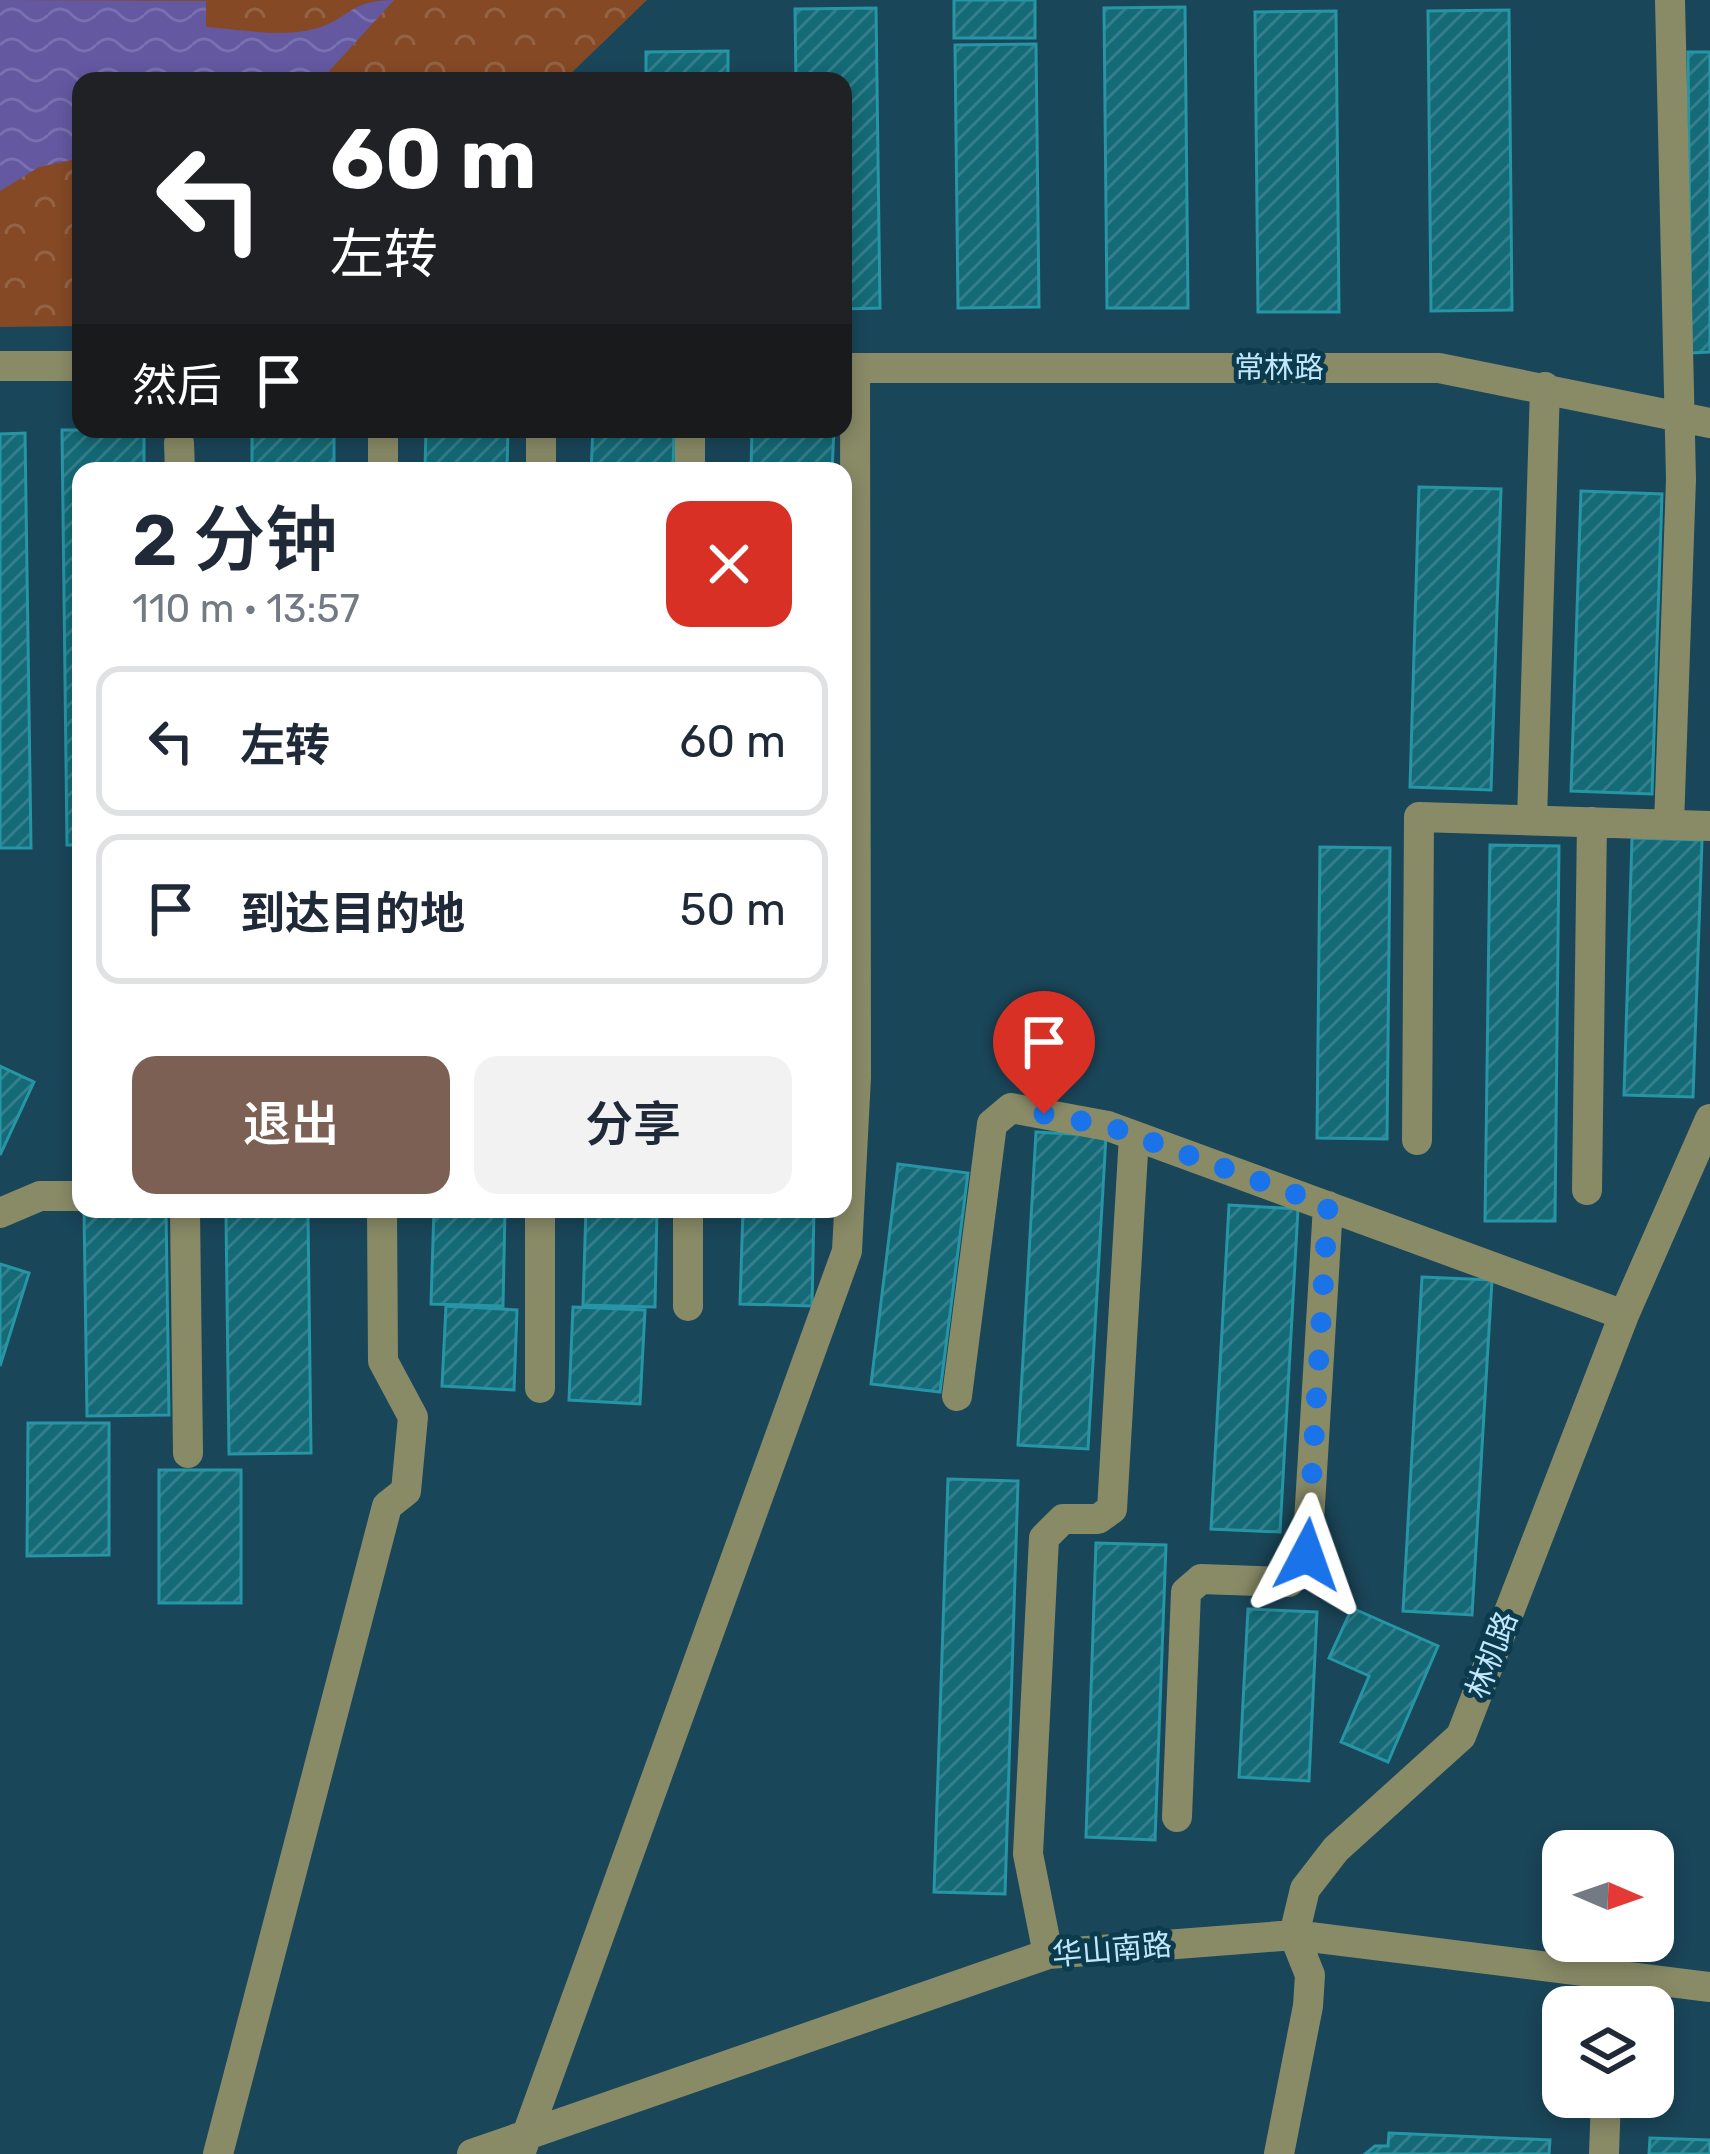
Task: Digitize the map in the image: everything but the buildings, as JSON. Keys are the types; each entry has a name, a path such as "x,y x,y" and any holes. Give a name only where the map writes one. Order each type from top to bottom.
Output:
{"street":[{"path":"1670,0 1682,479 1670,825"},
{"path":"0,366 72,366"},
{"name":"常林路","path":"852,368 1438,368 1710,423"},
{"path":"1532,820 1545,386"},
{"path":"1417,1140 1419,817 1710,826"},
{"path":"1587,1190 1592,822"},
{"path":"957,1396 992,1124 1012,1108 1134,1136 1624,1315"},
{"name":"林机路","path":"1294,1936 1305,1889 1336,1849 1460,1736 1624,1315 1710,1119"},
{"path":"1048,1954 1028,1854 1044,1538 1063,1519 1098,1519 1112,1509 1134,1136"},
{"path":"524,2144 847,1251 854,1210 852,1156"},
{"path":"0,1213 40,1196 72,1196"},
{"path":"1177,1817 1186,1592 1201,1579 1289,1582 1307,1555 1328,1206"},
{"path":"185,1218 188,1453"},
{"path":"218,2154 387,1506 406,1490 413,1417 382,1361 382,1218"},
{"path":"540,1218 540,1388"},
{"path":"688,1218 688,1306"},
{"path":"1279,2154 1310,1975 1294,1936"},
{"name":"华山南路","path":"472,2154 524,2144 1048,1954 1294,1936 1571,1986"},
{"name":"华山南路","path":"1674,1989 1710,1987"},
{"path":"1604,2154 1605,2118"}],"green space":[{"path":"0,0 647,0 572,72 72,72 72,326 0,327"}],"water":[{"path":"0,0 206,1 206,27 274,33 314,29 367,3 394,0 328,72 72,72 72,160 39,167 0,191"}],"route":[{"path":"1044,1114 1108,1126 1328,1206 1307,1555"}]}
